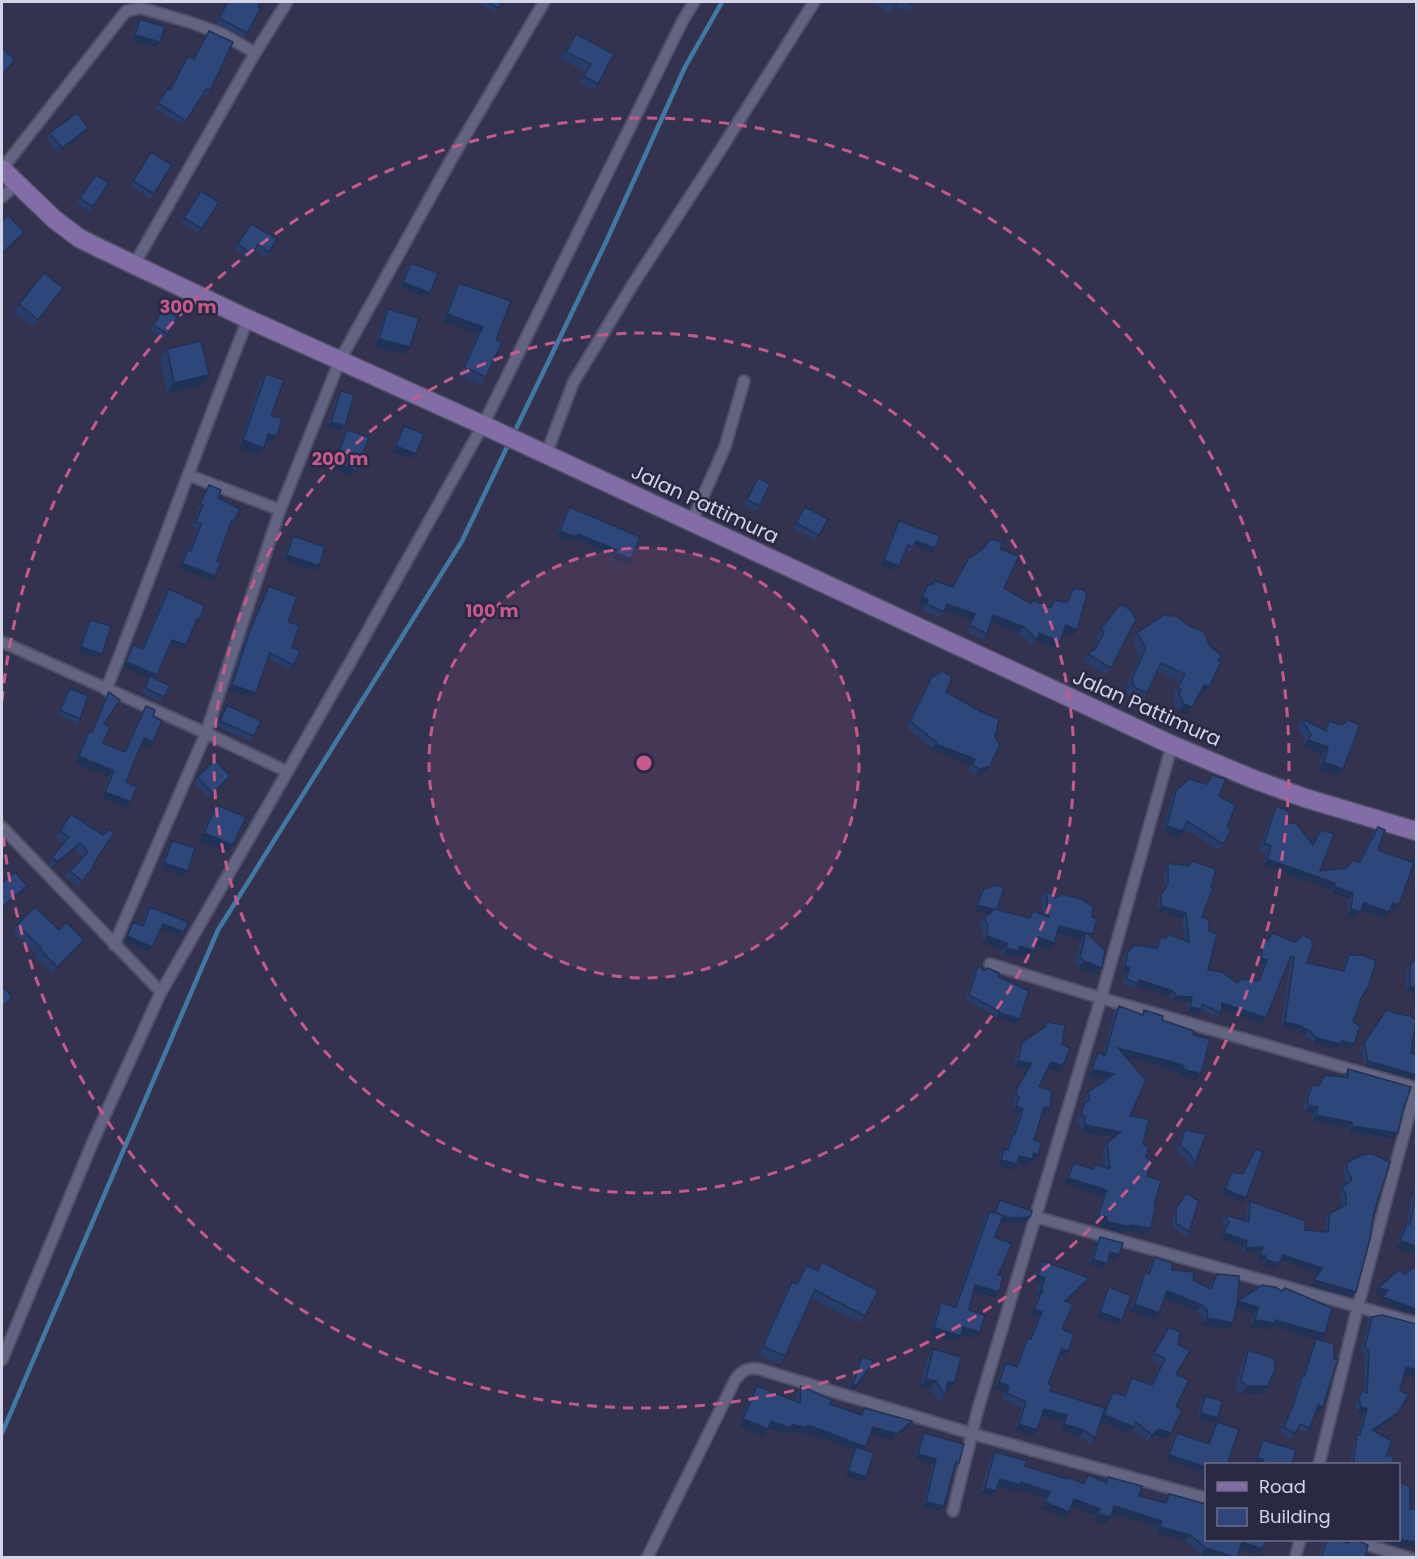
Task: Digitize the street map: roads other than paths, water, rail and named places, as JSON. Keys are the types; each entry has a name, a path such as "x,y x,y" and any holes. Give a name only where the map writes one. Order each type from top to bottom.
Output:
{"main road":[{"name":"Jalan Pattimura","path":"2,169 54,219 80,238 248,320 483,425 1172,746 1294,794 1416,831"}],"street":[{"path":"134,264 255,53 287,2"},
{"path":"114,945 206,733 280,510 340,360 452,158 544,2"},
{"path":"2,1360 94,1139 161,992 483,425 682,22 694,2"},
{"path":"546,455 573,383 633,284 814,2"},
{"path":"2,169 126,11 141,8 189,22 223,34 255,53"},
{"path":"2,197 17,184"},
{"path":"106,690 248,320"},
{"path":"691,523 725,447 744,381"},
{"path":"188,476 280,510"},
{"path":"2,642 286,771"},
{"path":"953,1510 978,1409 1101,998 1172,746"},
{"path":"2,827 161,992"},
{"path":"990,964 1416,1089 1358,1306 1319,1463"},
{"path":"1036,1217 1416,1323"},
{"path":"647,1557 735,1380 749,1368 759,1369 973,1434 1205,1498"},
{"path":"1295,1557 1299,1541"},
{"path":"1358,1541 1410,1557"}],"waterway":[{"path":"513,435 606,242 685,67 722,2"},
{"path":"2,1433 218,930 462,541 509,443"}]}
